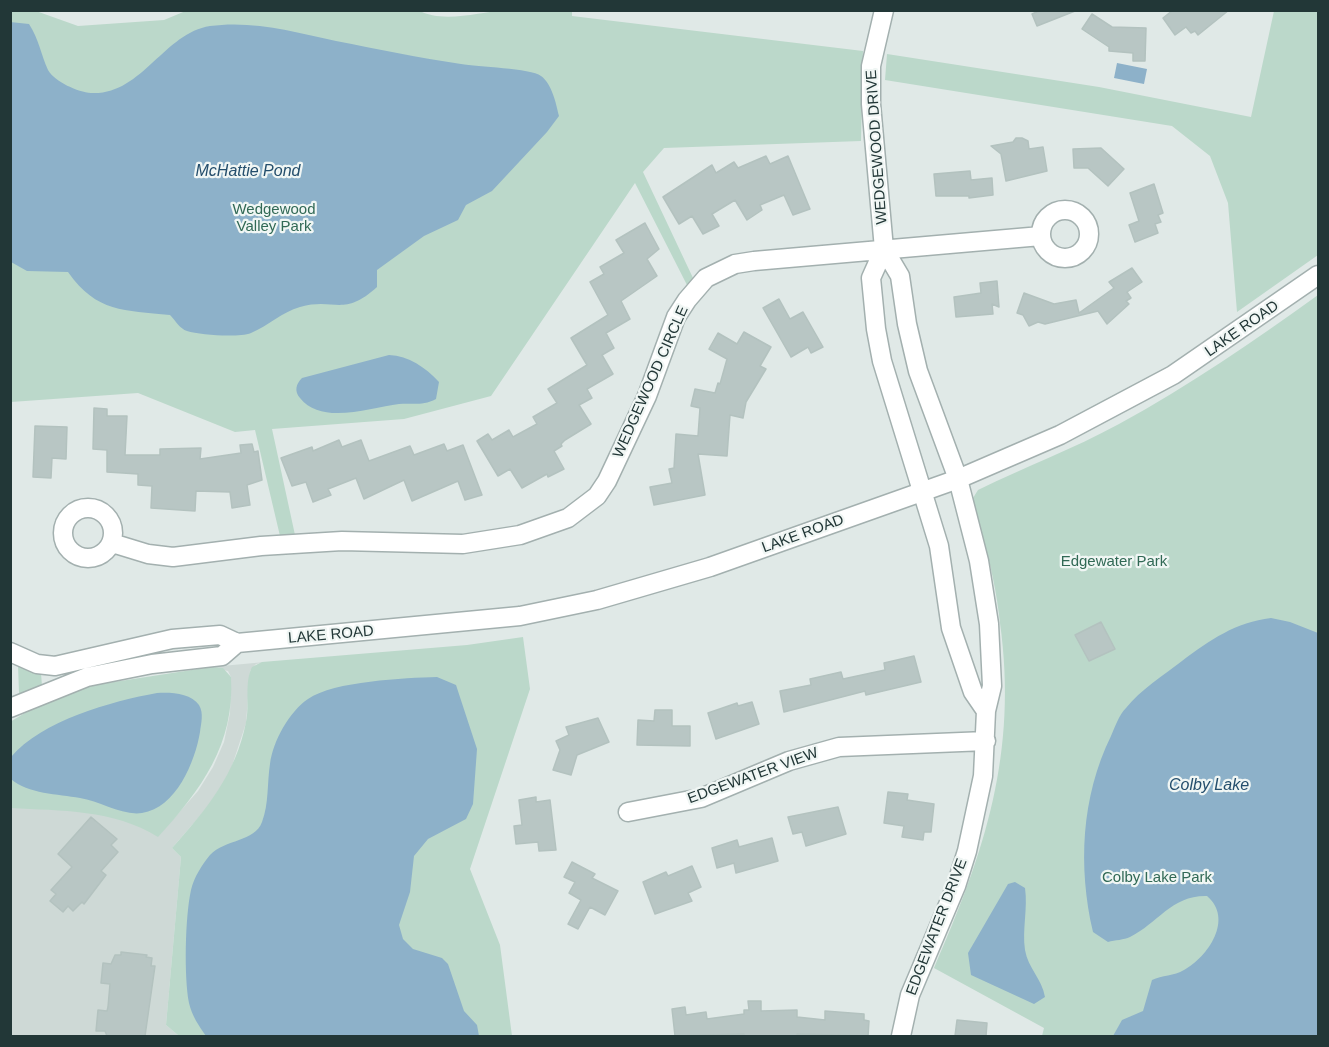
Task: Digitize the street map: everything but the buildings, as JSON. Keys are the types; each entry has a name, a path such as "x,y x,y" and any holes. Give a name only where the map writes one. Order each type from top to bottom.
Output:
{"street":[{"name":"WEDGEWOOD DRIVE","path":"884,10 871,66 884,249 900,276 907,324 918,371 958,479"},
{"name":"WEDGEWOOD CIRCLE","path":"112,543 148,554 173,556 271,545 342,542 463,544 520,535 547,527 568,519 585,508 607,481 647,396 676,317 706,278 720,270 745,263 1041,236"},
{"name":"WEDGEWOOD DRIVE","path":"884,249 871,278 876,329 893,400 922,492"},
{"name":"LAKE ROAD","path":"10,652 37,664 56,666 172,639 220,635 237,644 483,621 597,600 710,567 922,492 958,479 1059,435 1146,391 1195,362 1318,275"},
{"name":"EDGEWATER DRIVE","path":"901,1036 910,995 956,886 967,851 983,776 986,711 992,686 989,624 979,561 958,479"},
{"path":"922,492 939,546 951,628 973,692 986,711"},
{"name":"LAKE ROAD","path":"10,708 87,677 152,664 222,656 237,644"},
{"name":"EDGEWATER VIEW","path":"628,812 701,798 789,761 839,747 986,741"}],"shaded area":[{"path":"265,662 256,664 250,671 246,723 230,772 212,802 172,848 181,857 166,1025 179,1036 11,1036 10,802 97,809 151,830 158,836 198,791 213,767 224,742 230,713 231,677 228,671 211,667"}],"green space":[{"name":"Wedgewood Valley Park","path":"188,10 418,10 450,17 506,10 572,10 572,16 863,51 861,141 664,148 643,172 693,278 687,285 635,183 491,396 404,419 272,429 295,535 280,536 255,430 235,432 138,393 11,402 11,11 36,11 78,26 164,20"},
{"path":"1274,11 1318,11 1318,255 1237,312 1228,203 1210,156 1172,126 885,80 887,54 1099,87 1251,117"},
{"path":"1318,295 1318,1036 1042,1036 1044,1028 934,968 982,842 993,800 1004,715 1004,670 997,601 973,498 978,490 1084,442 1171,394"},
{"path":"523,637 530,689 470,869 500,945 512,1036 179,1036 166,1025 181,857 172,848 208,805 235,758 246,722 248,680 252,667 262,662 467,645"},
{"path":"18,665 41,673 42,686 21,695"},
{"path":"211,667 223,668 231,677 231,701 221,745 188,802 158,837 141,828 105,816 68,811 11,808 10,722 43,702 75,688"}],"water":[{"name":"McHattie Pond","path":"10,22 29,24 48,70 56,79 67,86 91,93 109,91 124,85 179,40 194,31 210,26 242,25 290,31 445,62 535,73 545,79 548,84 559,116 492,191 466,205 458,220 424,236 377,270 377,287 356,302 300,307 245,335 187,331 170,315 125,310 101,302 79,285 68,272 27,271 11,262"},
{"path":"1117,63 1147,69 1144,84 1114,78"},
{"path":"389,355 410,360 434,377 439,382 436,399 422,403 334,413 309,406 297,393 297,385 302,378"},
{"name":"Colby Lake","path":"1271,618 1290,622 1318,633 1318,1036 1113,1036 1122,1020 1143,1011 1152,980 1180,972 1202,956 1215,937 1218,915 1215,905 1207,896 1195,897 1175,905 1128,938 1108,942 1093,932 1085,883 1085,832 1093,783 1101,759 1121,714 1145,689 1213,639 1246,623"},
{"path":"437,677 456,685 477,749 473,804 466,819 428,839 414,856 410,892 399,925 403,939 413,949 442,958 448,964 464,1011 477,1025 479,1036 206,1036 192,1012 187,992 186,931 191,890 194,880 210,855 223,846 253,833 262,822 266,808 272,755 278,737 288,719 308,699 335,688 407,678"},
{"path":"157,693 174,693 191,698 199,705 202,718 194,757 182,782 165,802 154,809 142,813 127,812 88,800 35,791 11,779 11,757 40,733 78,714 119,701"},
{"path":"1015,882 1025,888 1025,950 1045,997 1034,1004 971,975 968,953 1008,884"}],"park label":[{"name":"Edgewater Park","path":"1114,562"},
{"name":"Colby Lake Park","path":"1157,878"}]}
